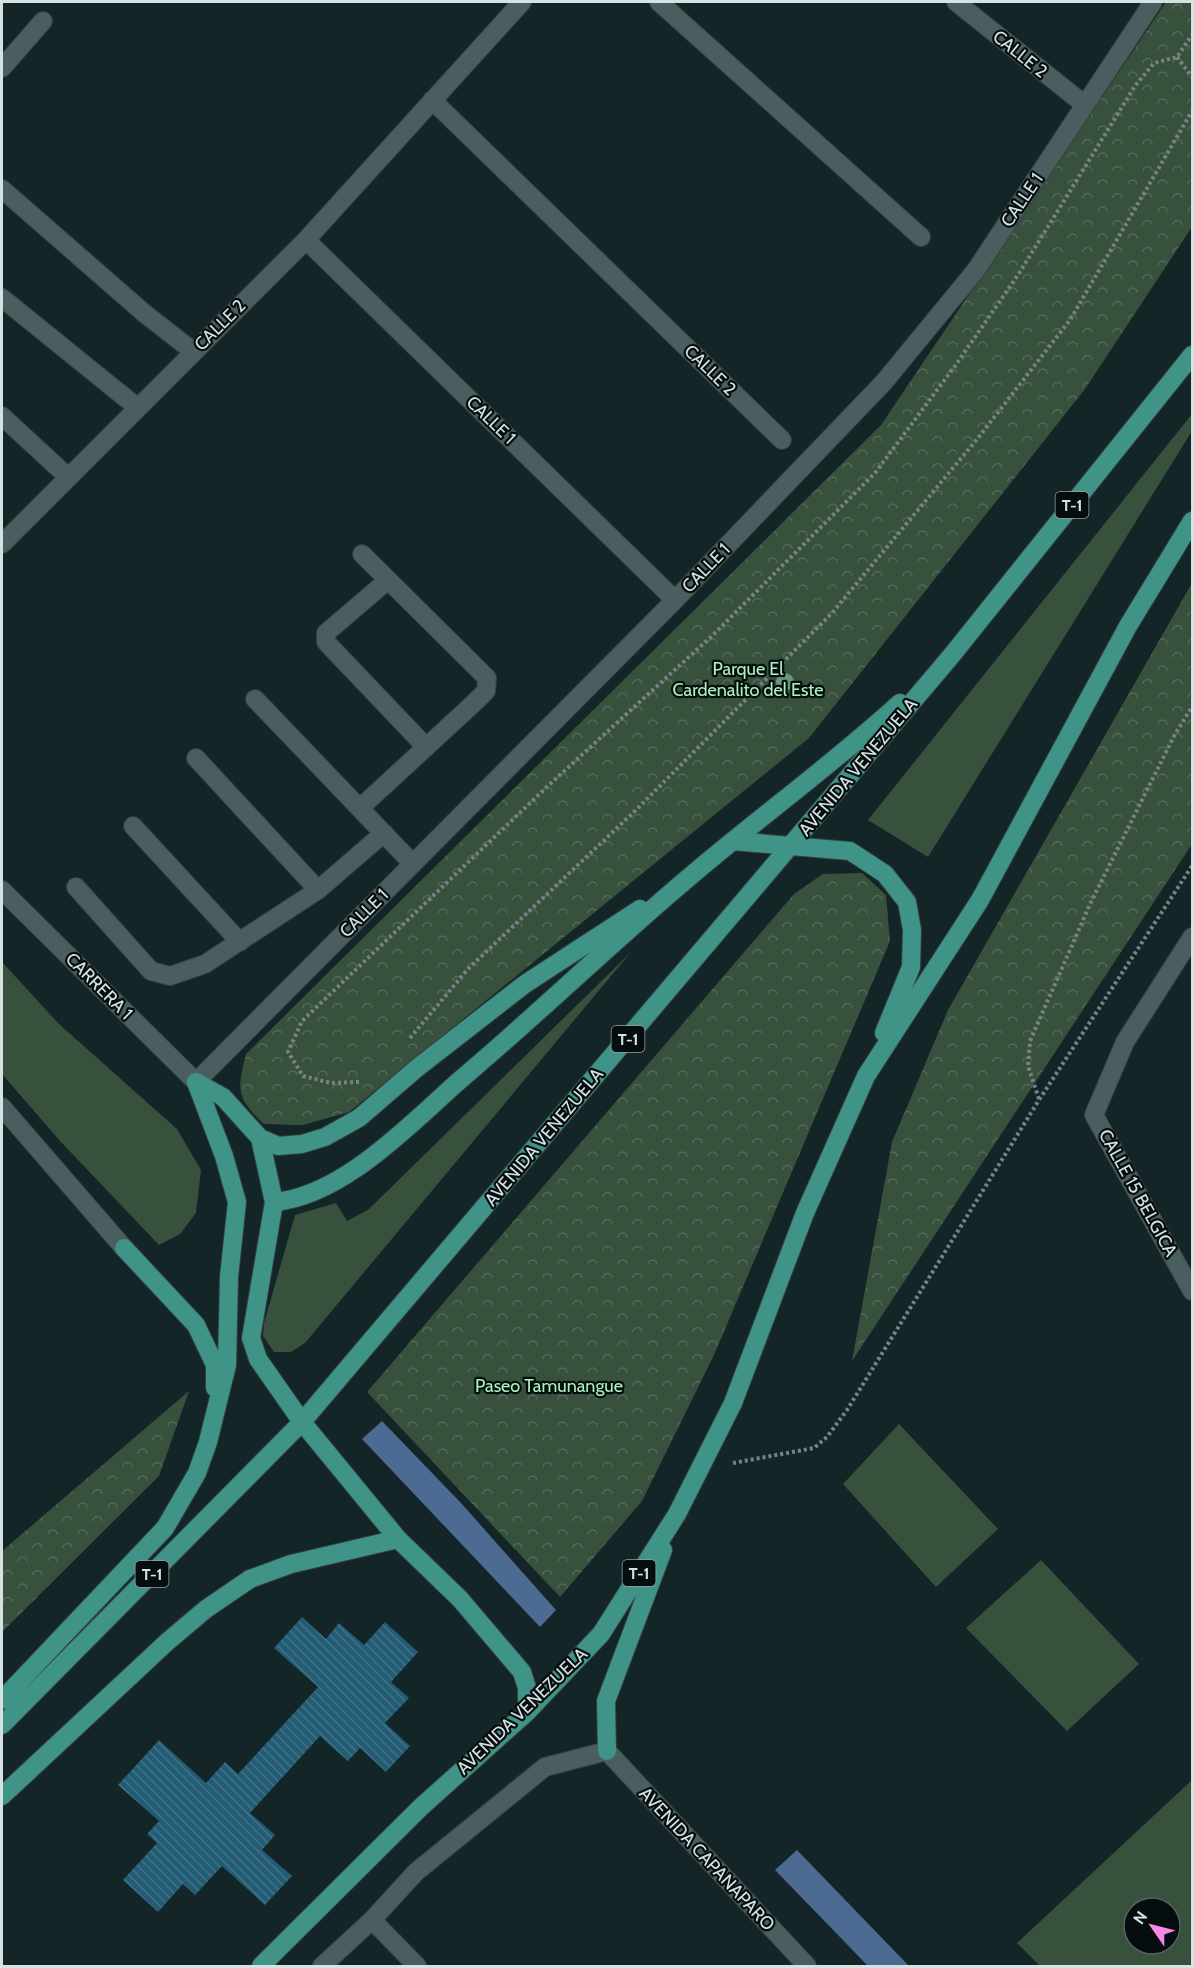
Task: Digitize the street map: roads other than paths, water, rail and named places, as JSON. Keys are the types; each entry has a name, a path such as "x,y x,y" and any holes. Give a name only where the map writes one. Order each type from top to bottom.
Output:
{"main road":[{"name":"AVENIDA VENEZUELA","path":"2,1725 302,1422 952,655 1192,355"},
{"name":"AVENIDA VENEZUELA","path":"261,1966 421,1807 527,1712 600,1634 677,1514 733,1403 805,1213 866,1076 980,900 1128,626 1192,521"},
{"path":"274,1202 292,1200 337,1179 379,1150 525,1025 686,879 863,736 952,655"},
{"path":"733,841 794,844 850,851 885,874 907,902 912,930 911,967 866,1076"},
{"path":"196,1082 223,1097 260,1138 278,1146 302,1144 325,1137 359,1118 417,1068 525,984 686,879"},
{"path":"2,1700 165,1528 197,1473 208,1442 227,1365 229,1278 237,1202 224,1156 196,1082"},
{"path":"260,1138 274,1202 251,1338 258,1359 302,1422 398,1539 460,1599 522,1672 527,1688 527,1712"},
{"path":"124,1248 196,1326 215,1365 215,1408"},
{"path":"608,1751 606,1701 677,1514"},
{"path":"2,1796 167,1642 206,1609 250,1579 291,1564 398,1539"}],"street":[{"path":"659,2 921,237"},
{"name":"CALLE 2","path":"956,2 1085,105"},
{"name":"CALLE 1","path":"196,1082 675,600 884,382 976,270 1153,2"},
{"name":"CALLE 2","path":"2,544 306,240 432,100 514,4"},
{"path":"2,68 43,21"},
{"name":"CALLE 2","path":"432,100 782,440"},
{"path":"2,189 144,314 194,352"},
{"name":"CALLE 1","path":"306,240 675,600"},
{"path":"2,298 138,408"},
{"path":"2,417 68,477"},
{"path":"360,808 486,691 487,678 362,554"},
{"path":"388,580 326,633 326,642 426,747"},
{"path":"255,699 412,864"},
{"path":"196,758 318,890"},
{"path":"133,826 240,942"},
{"path":"76,887 151,971 170,976 205,964 240,942 318,890 384,834"},
{"name":"CARRERA 1","path":"2,890 196,1082"},
{"name":"CALLE 15 BELGICA","path":"1192,937 1125,1042 1094,1115 1192,1291"},
{"path":"2,1107 124,1248"},
{"path":"322,1966 372,1920 416,1872 545,1767 608,1751"},
{"name":"AVENIDA CAPANAPARO","path":"608,1751 807,1966"},
{"path":"372,1920 417,1966"}],"water":[{"path":"382,1421 461,1503 556,1610 540,1627 362,1439"},
{"path":"797,1850 909,1966 868,1966 775,1870"}],"park label":[{"name":"Parque El Cardenalito del Este","path":"748,679"},
{"name":"Paseo Tamunangue","path":"549,1386"}]}
